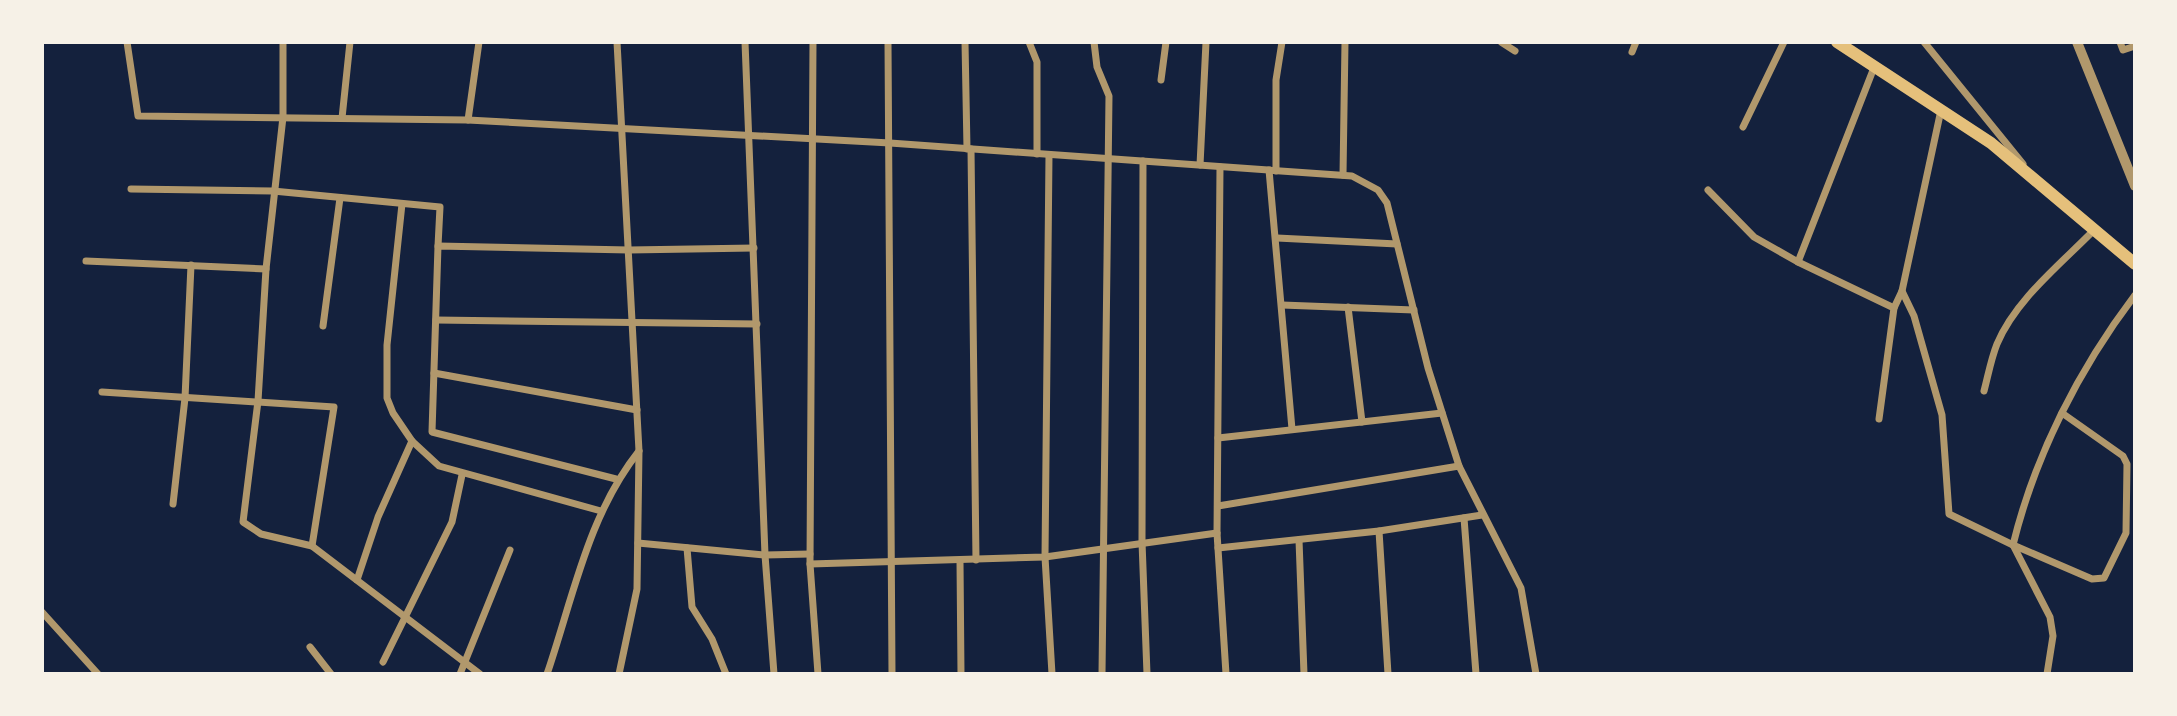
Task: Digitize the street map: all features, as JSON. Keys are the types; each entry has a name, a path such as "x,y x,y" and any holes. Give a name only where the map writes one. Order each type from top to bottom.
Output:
{"main road":[{"path":"1837,42 1941,110 2037,181 2135,264"}],"street":[{"path":"127,42 138,116 468,120 890,143 1352,176 1378,190 1387,203 1442,413 1459,466 1521,588 1535,674"},
{"path":"283,42 283,117 265,269 258,401 243,522 261,534 312,546 480,674"},
{"path":"342,118 350,42"},
{"path":"468,120 479,42"},
{"path":"617,42 639,451 637,589 619,674"},
{"path":"744,42 765,555 774,674"},
{"path":"813,42 810,565 818,674"},
{"path":"888,42 892,674"},
{"path":"965,42 976,560"},
{"path":"1029,42 1037,62 1037,154"},
{"path":"1094,42 1097,67 1109,96 1101,549 1102,674"},
{"path":"1161,80 1166,42"},
{"path":"1200,165 1206,42"},
{"path":"1282,42 1276,80 1273,171 1292,429"},
{"path":"1343,175 1345,42"},
{"path":"1501,42 1515,51"},
{"path":"1632,52 1636,42"},
{"path":"1743,127 1784,42"},
{"path":"1924,42 2037,181"},
{"path":"2077,42 2135,186"},
{"path":"2120,42 2123,50 2135,46"},
{"path":"1798,262 1875,65"},
{"path":"1879,419 1894,308 1902,291 1941,110"},
{"path":"1049,155 1045,557 1052,674"},
{"path":"1143,161 1142,542 1147,674"},
{"path":"1220,167 1217,533 1226,674"},
{"path":"131,189 273,191 440,207 432,432 616,479"},
{"path":"1708,190 1754,237 1798,262 1894,308"},
{"path":"323,326 340,198"},
{"path":"402,204 387,345 387,398 393,414 412,441 439,466 462,475 601,511"},
{"path":"1984,391 1997,345 2006,327 2029,296 2095,229"},
{"path":"1277,238 1397,244"},
{"path":"438,246 629,250 754,248"},
{"path":"86,261 265,269"},
{"path":"173,504 185,398 191,265"},
{"path":"1902,291 1914,316 1942,415 1950,513 2013,545 2092,579 2104,578 2126,533 2127,464 2123,456 2062,413"},
{"path":"2047,674 2053,636 2050,617 2013,545 2020,515 2062,413 2105,335 2135,295"},
{"path":"1282,304 1414,310"},
{"path":"1348,307 1362,422"},
{"path":"436,320 757,324"},
{"path":"434,373 637,410"},
{"path":"102,392 334,407 312,546"},
{"path":"1218,438 1442,413"},
{"path":"357,580 378,517 412,441"},
{"path":"547,674 601,511 616,479 639,451"},
{"path":"1218,506 1459,466"},
{"path":"383,662 452,523 462,475"},
{"path":"1218,548 1379,531 1482,515"},
{"path":"1464,518 1476,674"},
{"path":"1379,531 1388,674"},
{"path":"810,565 892,560 960,561 1045,557 1217,533"},
{"path":"1299,540 1304,674"},
{"path":"638,543 765,555 810,554"},
{"path":"687,548 692,607 712,639 726,674"},
{"path":"460,674 467,664 510,550"},
{"path":"960,561 961,674"},
{"path":"42,612 98,674"},
{"path":"310,647 331,674"}]}
